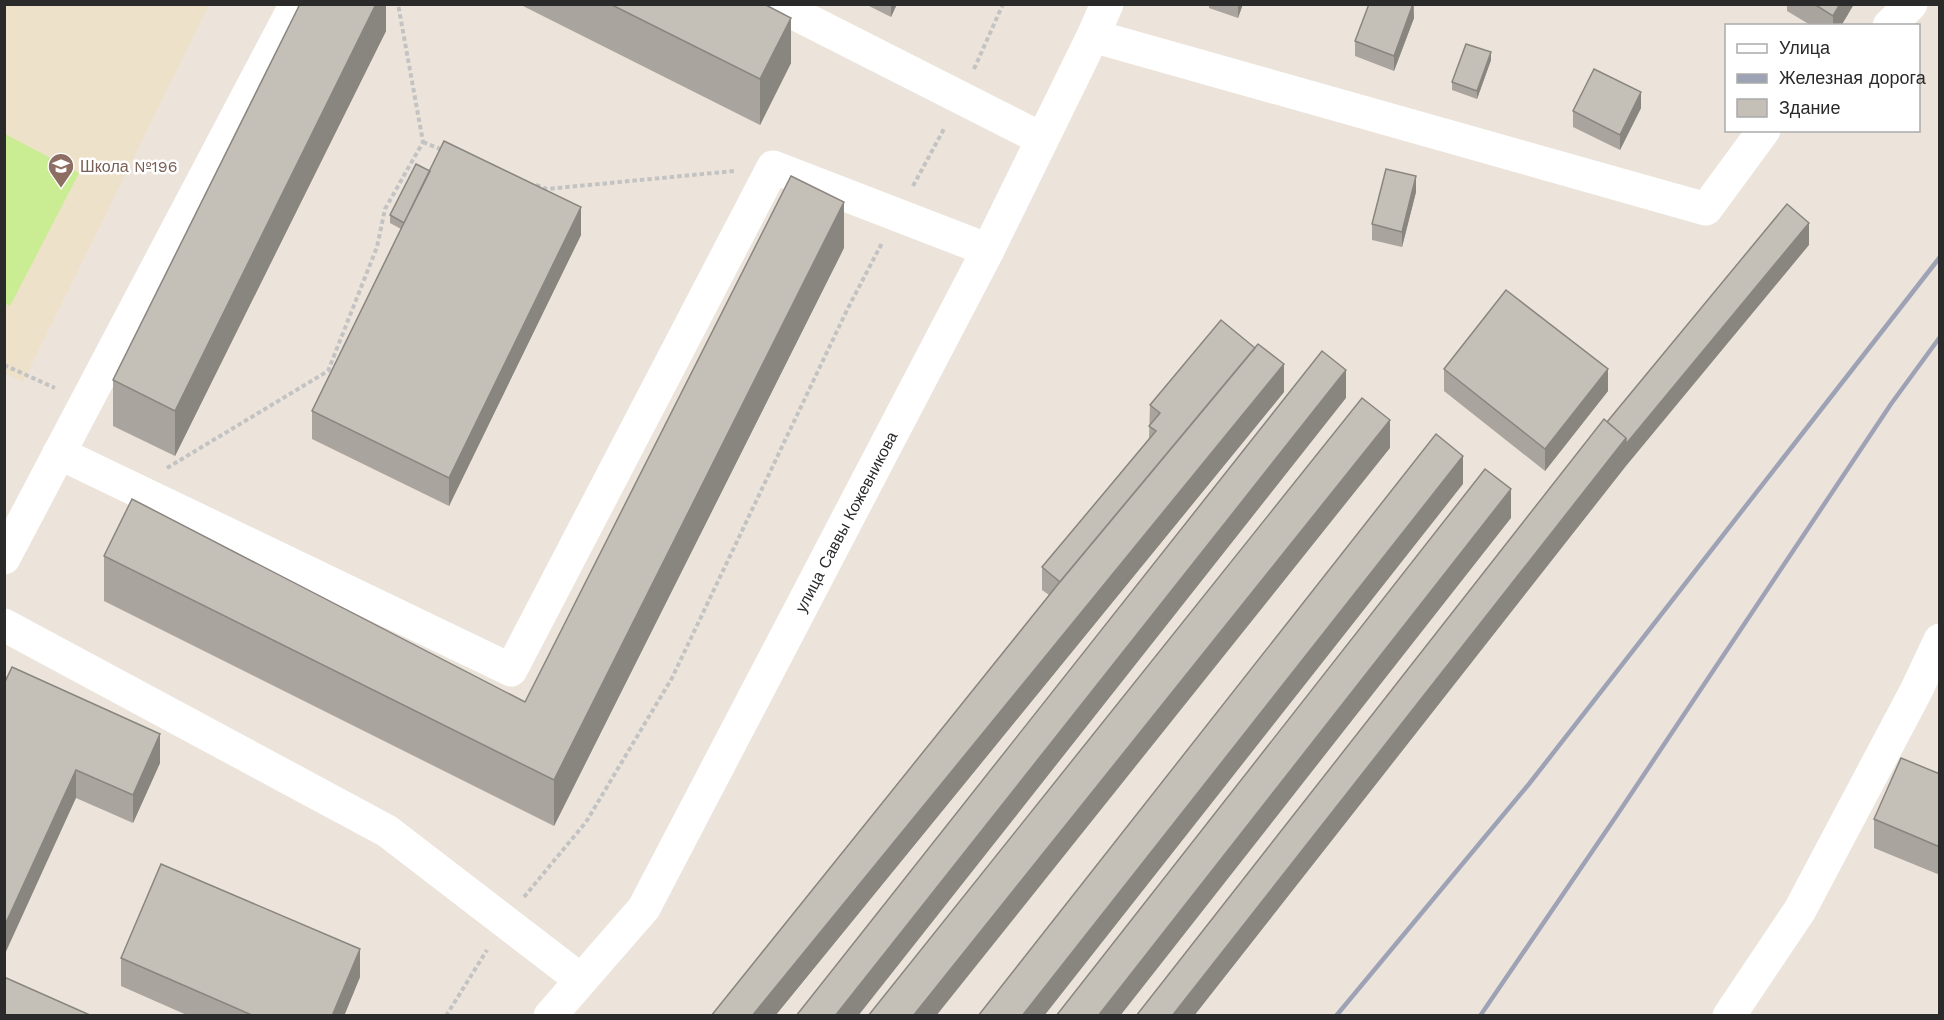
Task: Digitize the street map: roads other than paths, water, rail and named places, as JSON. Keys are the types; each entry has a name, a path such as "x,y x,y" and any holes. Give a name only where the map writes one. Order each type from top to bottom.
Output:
{"street":[{"path":"4,558 296,4"},
{"name":"улица Саввы Кожевникова","path":"550,1016 644,908 988,250 1107,4"},
{"path":"1891,24 1911,4"},
{"path":"786,7 960,99 1042,139"},
{"path":"1093,36 1706,209 1763,132"},
{"path":"59,453 511,670 773,167 988,250"},
{"path":"4,625 387,831 581,980"},
{"path":"1729,1016 1800,910 1928,693 1940,640"}],"railway":[{"path":"1336,1016 1529,784 1940,257"},
{"path":"1480,1016 1891,404 1940,337"}],"place":[{"name":"Школа №196","path":"61,189"}]}
